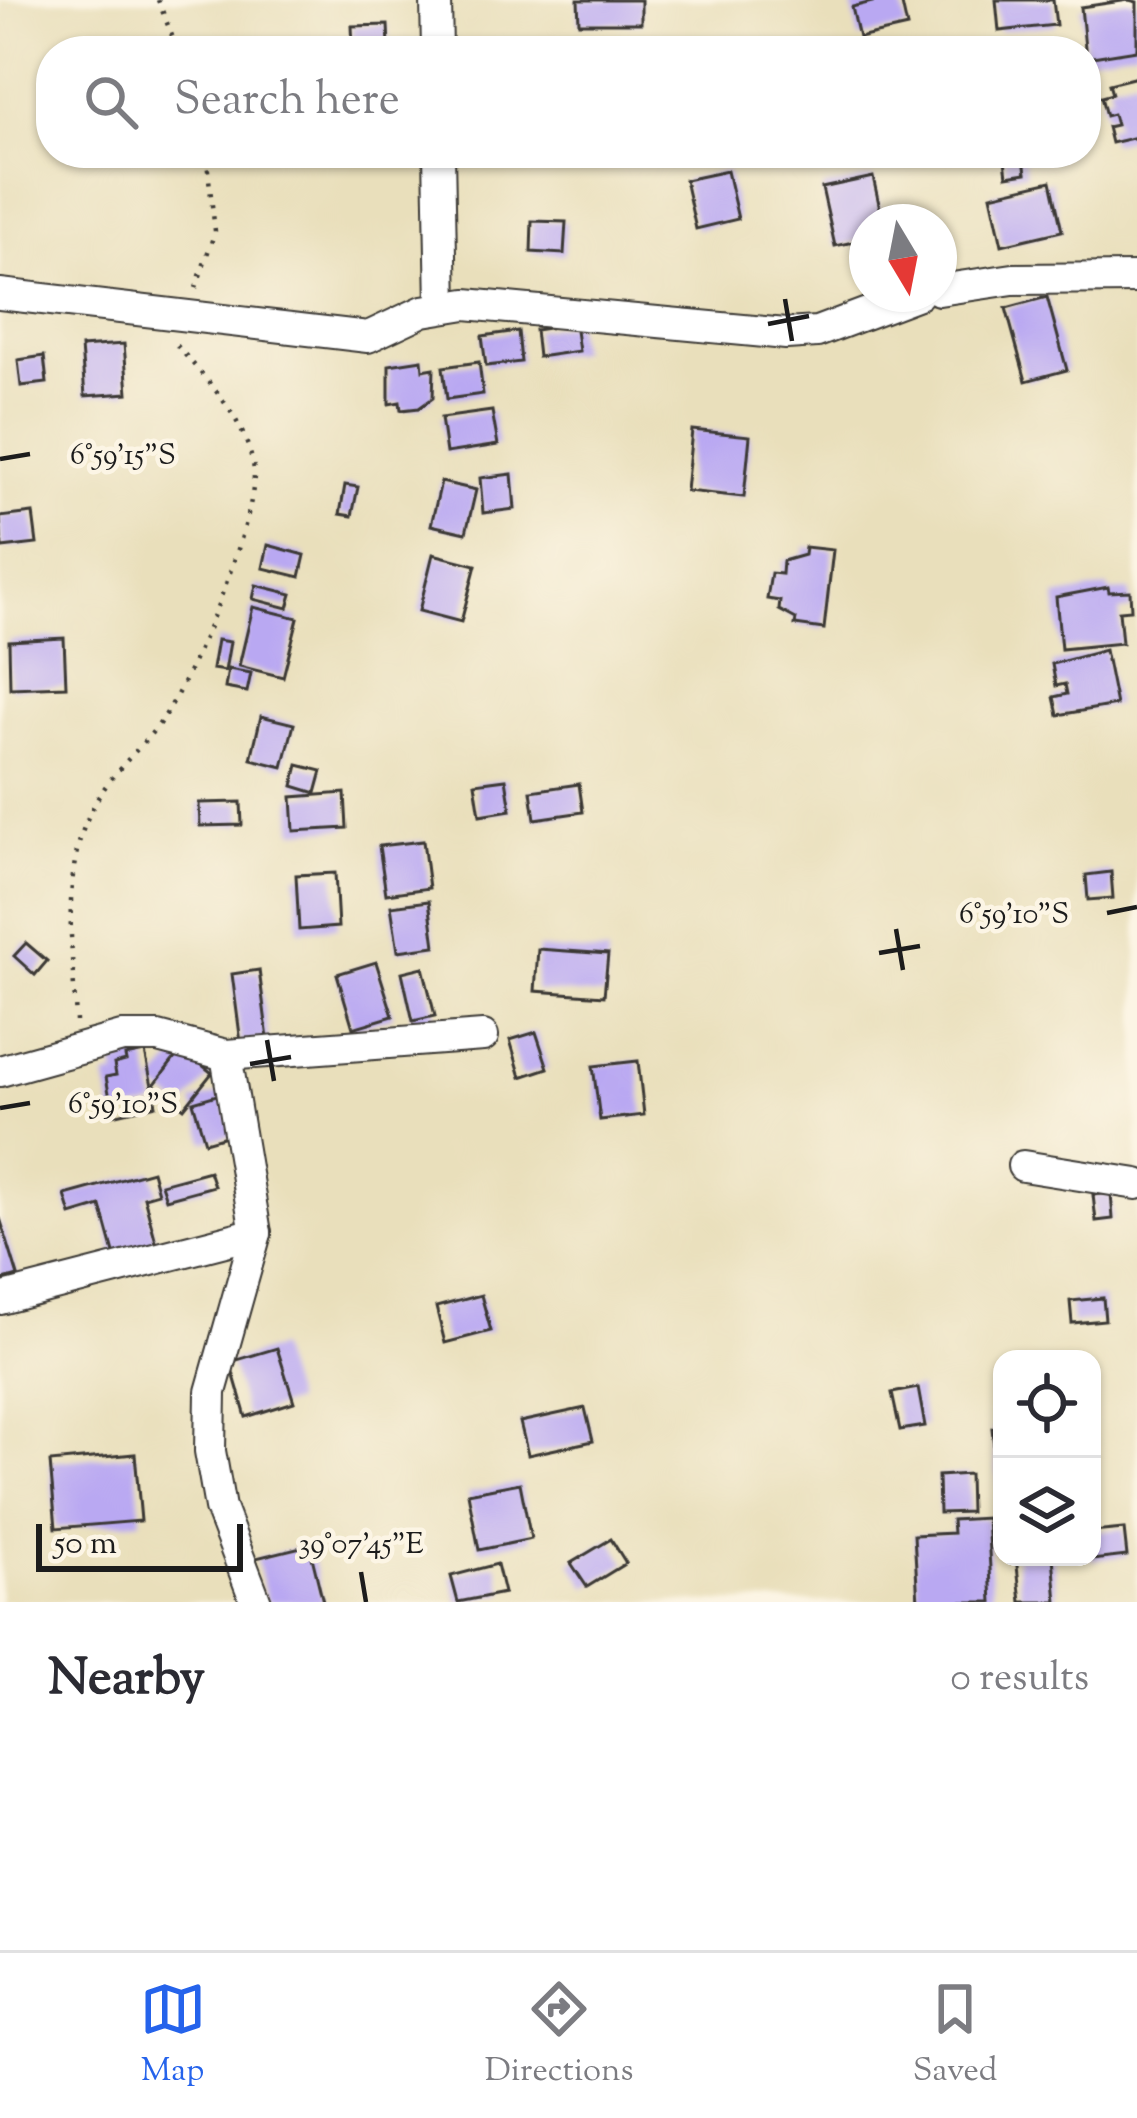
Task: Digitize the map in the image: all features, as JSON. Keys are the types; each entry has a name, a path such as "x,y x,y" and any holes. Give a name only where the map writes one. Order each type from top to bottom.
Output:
{"street":[{"path":"436,0 437,36"},
{"path":"439,168 442,306"},
{"path":"957,287 1013,279 1137,278"},
{"path":"0,294 368,337 442,306 568,311 786,334 817,332 870,312"},
{"path":"0,1071 122,1037 158,1037 226,1055 483,1036"},
{"path":"226,1055 256,1233 211,1392 210,1451 220,1508 256,1602"},
{"path":"1023,1166 1137,1184"},
{"path":"0,1299 256,1233"}],"path":[{"path":"158,0 172,36"},
{"path":"183,315 215,231 208,168"},
{"path":"76,1050 71,888 92,807 163,718 199,651 252,497 254,468 229,406 147,311"}],"building":[{"path":"578,0 641,0 641,23 579,23"},
{"path":"901,0 907,27 859,36 852,7"},
{"path":"996,0 1053,0 1056,25 999,31"},
{"path":"1137,2 1137,50 1101,56 1101,36 1084,36 1081,7"},
{"path":"388,25 389,36 352,36 352,26"},
{"path":"1137,77 1137,137 1111,143 1107,127 1116,125 1113,114 1106,116 1101,97 1112,94 1109,84"},
{"path":"1006,168 1025,168 1026,173 1007,176"},
{"path":"727,171 738,219 696,229 685,180"},
{"path":"873,177 879,204 849,204 849,243 835,246 822,188"},
{"path":"1051,181 1062,231 1002,245 991,195"},
{"path":"532,221 566,222 564,254 531,252"},
{"path":"1047,297 1067,370 1026,381 1006,308"},
{"path":"575,324 579,351 538,357 535,330"},
{"path":"518,331 521,362 486,366 482,336"},
{"path":"124,344 128,393 85,396 81,347"},
{"path":"44,356 47,383 21,386 18,360"},
{"path":"422,360 423,370 434,368 433,398 419,408 401,410 400,402 389,404 389,365"},
{"path":"479,362 483,394 447,399 443,367"},
{"path":"492,411 498,445 446,453 441,418"},
{"path":"692,430 750,436 744,497 686,491"},
{"path":"512,474 515,509 483,513 480,478"},
{"path":"441,482 476,490 466,533 431,525"},
{"path":"345,485 358,487 352,516 340,514"},
{"path":"33,513 37,544 2,548 0,517"},
{"path":"268,545 305,555 300,577 263,568"},
{"path":"805,547 833,550 824,629 795,625 796,619 779,610 780,601 767,599 771,573 782,574 783,561 804,555"},
{"path":"433,554 476,565 461,622 419,611"},
{"path":"256,585 292,594 288,608 253,599"},
{"path":"1108,587 1109,592 1130,591 1131,610 1119,611 1122,643 1061,649 1056,597"},
{"path":"253,607 298,618 283,677 239,666"},
{"path":"64,638 66,686 10,688 9,641"},
{"path":"217,640 230,642 225,671 212,669"},
{"path":"1105,650 1116,705 1058,715 1054,697 1067,694 1065,684 1056,686 1052,664"},
{"path":"228,669 251,673 247,692 225,688"},
{"path":"261,716 294,724 283,767 251,759"},
{"path":"298,765 322,771 316,793 293,786"},
{"path":"506,779 511,810 480,815 475,783"},
{"path":"579,784 583,812 535,819 531,791"},
{"path":"345,793 347,828 294,831 292,797"},
{"path":"241,802 242,825 200,826 199,803"},
{"path":"423,841 429,888 386,894 379,846"},
{"path":"1111,872 1113,898 1088,900 1086,875"},
{"path":"335,873 338,927 299,930 296,875"},
{"path":"429,901 435,946 398,951 391,906"},
{"path":"26,943 47,961 35,975 14,956"},
{"path":"538,949 608,954 604,996 535,991"},
{"path":"376,962 393,1016 353,1028 337,974"},
{"path":"423,967 435,1016 413,1021 402,972"},
{"path":"259,970 268,1039 241,1043 232,974"},
{"path":"536,1032 548,1068 521,1077 510,1040"},
{"path":"182,1049 212,1073 184,1108 154,1085"},
{"path":"145,1052 156,1105 113,1115 106,1077 116,1075 114,1064 126,1061 125,1056"},
{"path":"638,1061 644,1115 600,1120 593,1066"},
{"path":"220,1094 233,1134 205,1142 193,1102"},
{"path":"152,1171 158,1193 144,1197 160,1257 118,1268 101,1206 71,1215 65,1195"},
{"path":"209,1171 214,1186 166,1199 161,1184"},
{"path":"1111,1193 1113,1219 1096,1221 1093,1195"},
{"path":"0,1218 18,1276 0,1281"},
{"path":"481,1295 491,1331 445,1343 436,1307"},
{"path":"1103,1298 1105,1320 1072,1323 1070,1301"},
{"path":"277,1348 294,1402 246,1417 230,1362"},
{"path":"918,1388 925,1426 900,1430 892,1393"},
{"path":"585,1408 593,1441 528,1455 520,1422"},
{"path":"135,1454 141,1521 56,1528 50,1462"},
{"path":"969,1474 970,1512 939,1513 938,1476"},
{"path":"520,1483 531,1539 479,1550 468,1493"},
{"path":"987,1518 992,1602 918,1602 914,1535 953,1533 952,1520"},
{"path":"1124,1529 1127,1556 1101,1559 1101,1531"},
{"path":"611,1539 626,1563 587,1587 571,1563"},
{"path":"309,1545 323,1602 267,1602 256,1558"},
{"path":"497,1564 504,1593 458,1602 451,1576"},
{"path":"1017,1566 1054,1566 1057,1602 1021,1602"}]}
